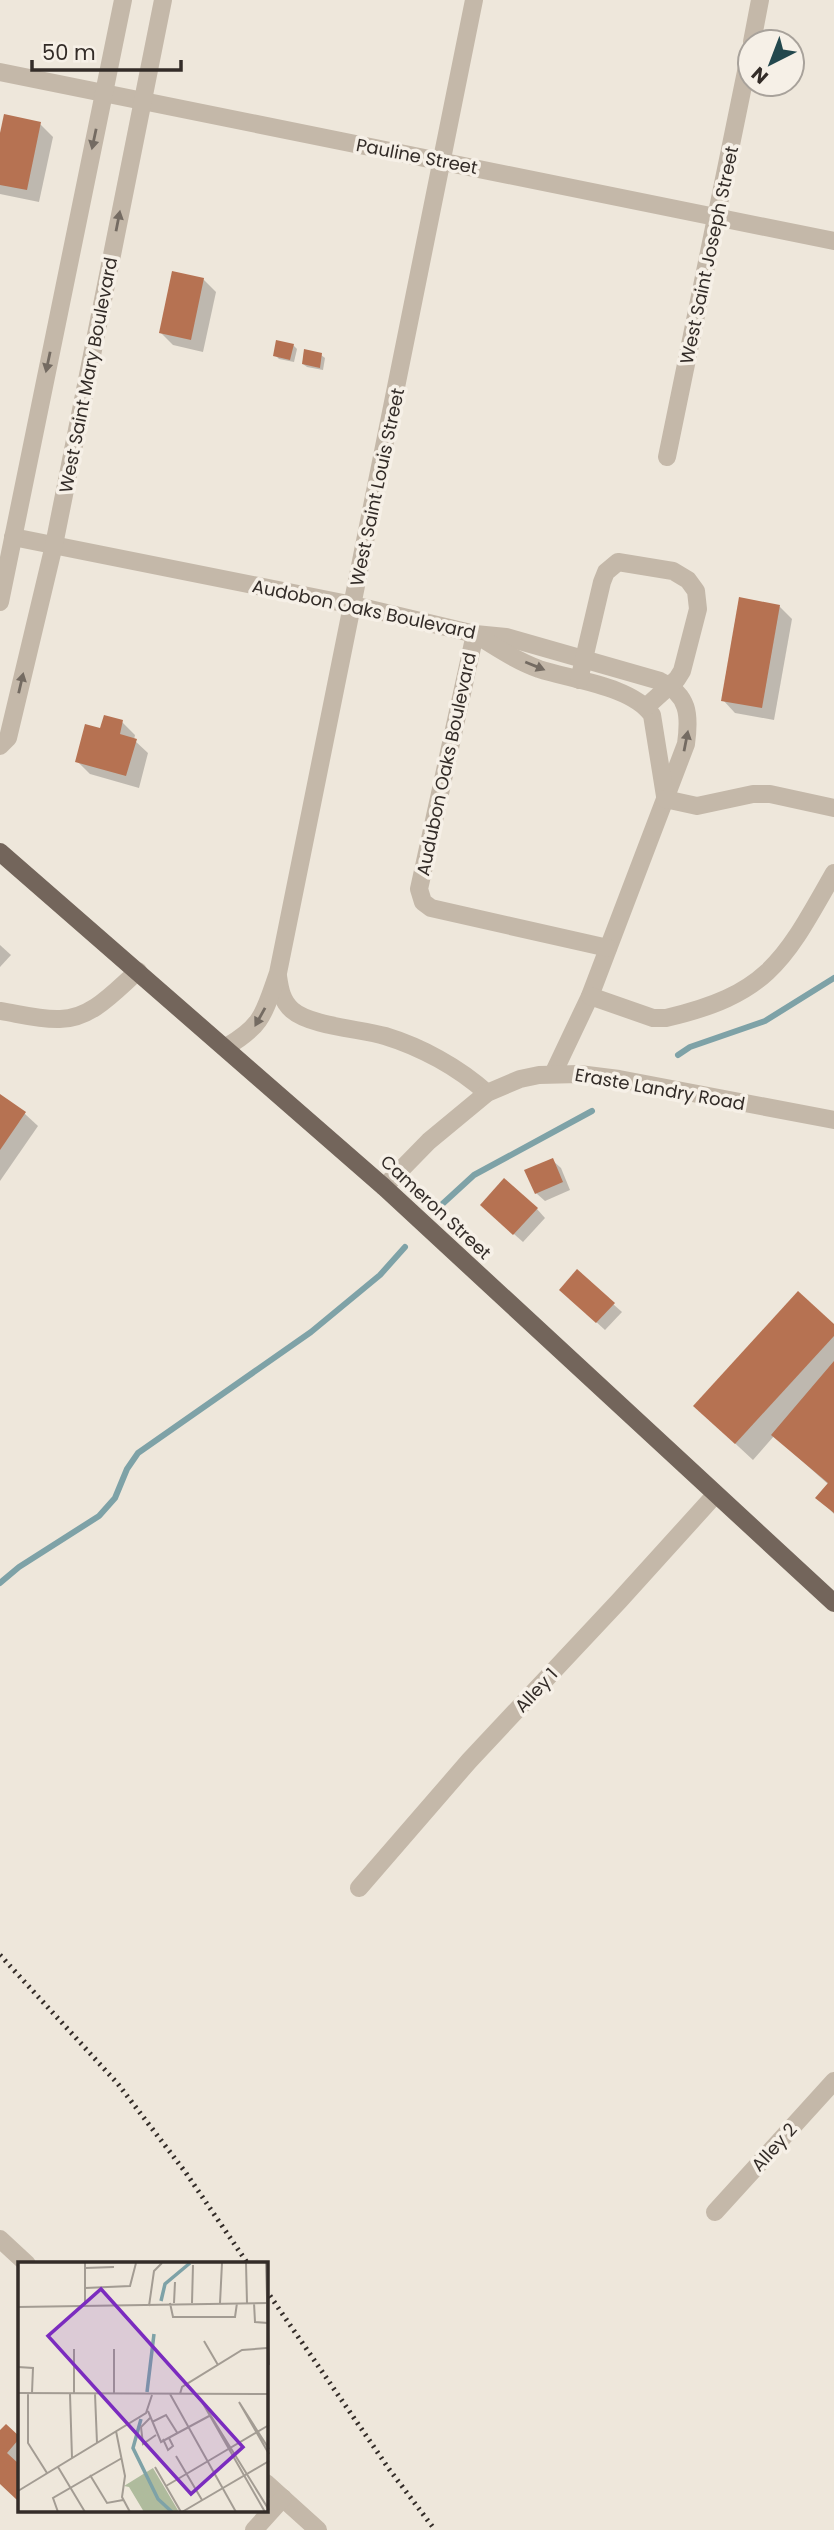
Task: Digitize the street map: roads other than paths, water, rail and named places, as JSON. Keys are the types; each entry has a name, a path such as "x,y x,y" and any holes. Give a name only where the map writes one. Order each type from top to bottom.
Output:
{"main road":[{"name":"Cameron Street","path":"0,852 384,1187 834,1603"}],"street":[{"path":"0,601 123,0"},
{"name":"West Saint Mary Boulevard","path":"0,746 8,738 54,545 163,0"},
{"name":"West Saint Louis Street","path":"278,973 474,0"},
{"path":"755,28 761,0"},
{"name":"Pauline Street","path":"0,72 834,240"},
{"name":"West Saint Joseph Street","path":"667,457 741,98"},
{"path":"13,537 54,545"},
{"name":"Audobon Oaks Boulevard","path":"54,545 353,605 475,634 506,637 584,658 669,686"},
{"path":"579,680 602,582 612,565 626,562 673,571 688,580 696,591 698,609 686,662 677,679 646,707 652,715 665,799"},
{"name":"Audubon Oaks Boulevard","path":"608,948 431,908 423,901 419,889 475,634 505,653 538,668 630,696 646,707"},
{"path":"553,1074 590,996 687,744 685,704 680,695 669,686"},
{"path":"665,799 697,806 746,795 770,794 834,808"},
{"path":"590,996 653,1018 666,1018 744,991 775,966 789,950 834,873"},
{"path":"0,1011 59,1020 75,1018 90,1011 138,971"},
{"path":"226,1047 258,1023 278,973"},
{"path":"278,973 285,1002 299,1015 384,1035 410,1045 463,1074 487,1093"},
{"name":"Eraste Landry Road","path":"384,1187 429,1141 487,1093 520,1079 553,1074 619,1079 834,1120"},
{"name":"Alley 1","path":"359,1888 469,1761 715,1495"},
{"name":"Alley 2","path":"715,2212 834,2081"},
{"path":"0,2239 25,2262"},
{"path":"268,2485 318,2530"},
{"path":"254,2530 283,2498"}],"waterway":[{"path":"678,1055 690,1047 765,1021 834,978"},
{"path":"438,1208 474,1175 592,1111"},
{"path":"0,1583 19,1567 99,1516 115,1498 127,1469 138,1453 311,1332 380,1275 405,1247"}],"railway":[{"path":"0,1955 118,2084 186,2173 247,2262"},
{"path":"268,2293 389,2469 435,2530"}]}
